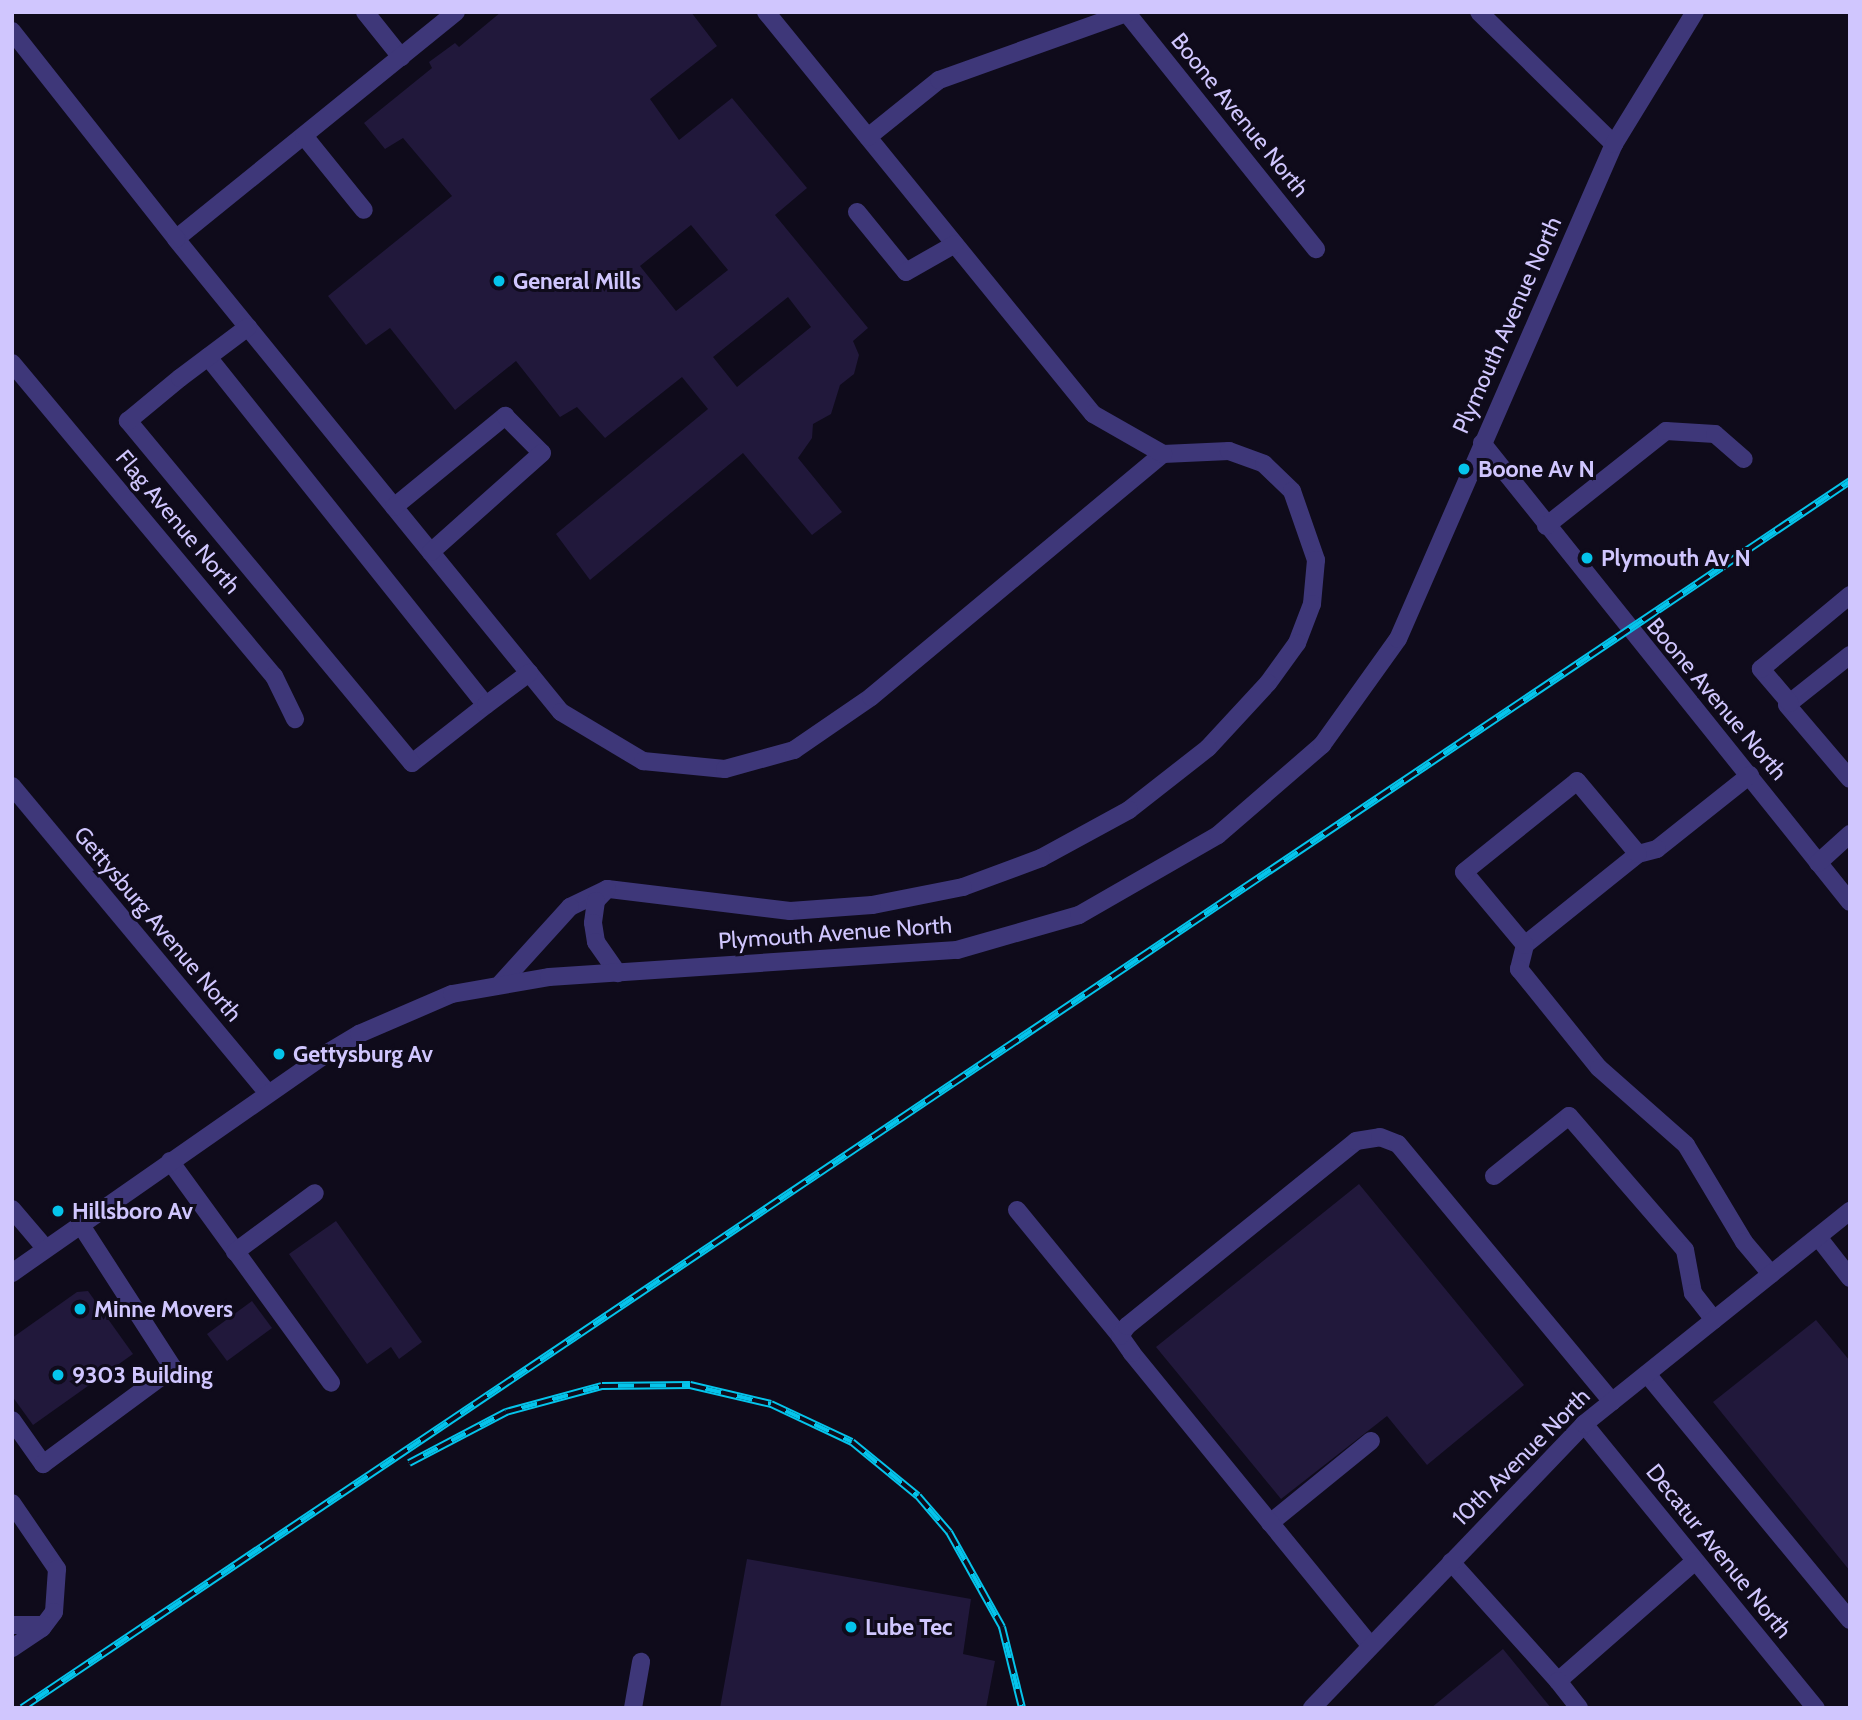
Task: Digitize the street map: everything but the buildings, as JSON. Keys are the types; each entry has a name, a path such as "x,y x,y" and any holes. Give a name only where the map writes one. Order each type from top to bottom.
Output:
{"street":[{"path":"366,12 401,57"},
{"path":"176,239 456,12"},
{"path":"501,983 570,907 607,889 790,911 872,905 963,887 1041,858 1129,810 1208,748 1268,683 1297,643 1312,604 1316,560 1292,491 1264,464 1229,451 1163,454 1093,414 766,12"},
{"path":"868,137 939,80 1127,12"},
{"name":"Boone Avenue North","path":"1127,12 1316,249"},
{"path":"1479,12 1614,144"},
{"name":"Plymouth Avenue North","path":"12,1273 267,1093 359,1034 452,994 501,983 957,950 1079,915 1189,856 1272,794 1322,745 1361,695 1398,639 1614,144 1695,12"},
{"path":"12,32 176,239 561,712 643,761 725,769 794,750 871,697 1163,454"},
{"path":"304,136 364,210"},
{"path":"857,212 906,272 955,244"},
{"path":"248,327 128,421 412,763 529,673"},
{"path":"208,357 486,705"},
{"name":"Flag Avenue North","path":"12,363 274,676 295,719"},
{"path":"394,507 505,416 542,453 431,552"},
{"path":"1546,526 1666,431 1715,434 1744,459"},
{"name":"Boone Avenue North","path":"1482,443 1850,902"},
{"path":"1850,595 1761,668 1850,779"},
{"path":"1790,703 1850,654"},
{"path":"1750,775 1657,849 1638,854 1525,945 1519,969 1599,1068 1686,1145 1744,1242 1771,1274"},
{"path":"1525,945 1464,872 1474,863 1577,781 1638,854"},
{"name":"Gettysburg Avenue North","path":"12,786 267,1093"},
{"path":"1818,863 1850,834"},
{"path":"607,889 596,901 593,923 596,942 618,973"},
{"path":"1494,1176 1569,1116 1685,1250 1693,1293 1714,1320"},
{"path":"1120,1336 1356,1141 1380,1137 1398,1144 1612,1402"},
{"path":"170,1161 331,1383"},
{"path":"235,1252 315,1193"},
{"path":"12,1209 46,1249"},
{"path":"1017,1210 1370,1645"},
{"name":"10th Avenue North","path":"1312,1708 1584,1424 1850,1211"},
{"path":"12,1420 43,1464 173,1368 81,1225"},
{"path":"1818,1237 1850,1278"},
{"path":"1647,1374 1850,1620"},
{"name":"Decatur Avenue North","path":"1584,1424 1816,1708"},
{"path":"1270,1522 1371,1441"},
{"path":"12,1503 57,1569 54,1612 44,1625 12,1648"},
{"path":"1558,1681 1695,1561"},
{"path":"1451,1562 1579,1708"},
{"path":"12,1625 44,1625"},
{"path":"633,1708 641,1662"}],"railway":[{"path":"22,1708 1850,481"},
{"path":"409,1463 506,1412 602,1386 690,1385 771,1404 852,1442 918,1496 949,1532 1002,1627 1022,1708"}],"place":[{"name":"General Mills","path":"499,281"},
{"name":"Boone Av N","path":"1464,469"},
{"name":"Plymouth Av N","path":"1587,558"},
{"name":"Gettysburg Av","path":"279,1054"},
{"name":"Hillsboro Av","path":"58,1211"},
{"name":"Minne Movers","path":"80,1309"},
{"name":"9303 Building","path":"58,1375"},
{"name":"Lube Tec","path":"851,1627"}]}
